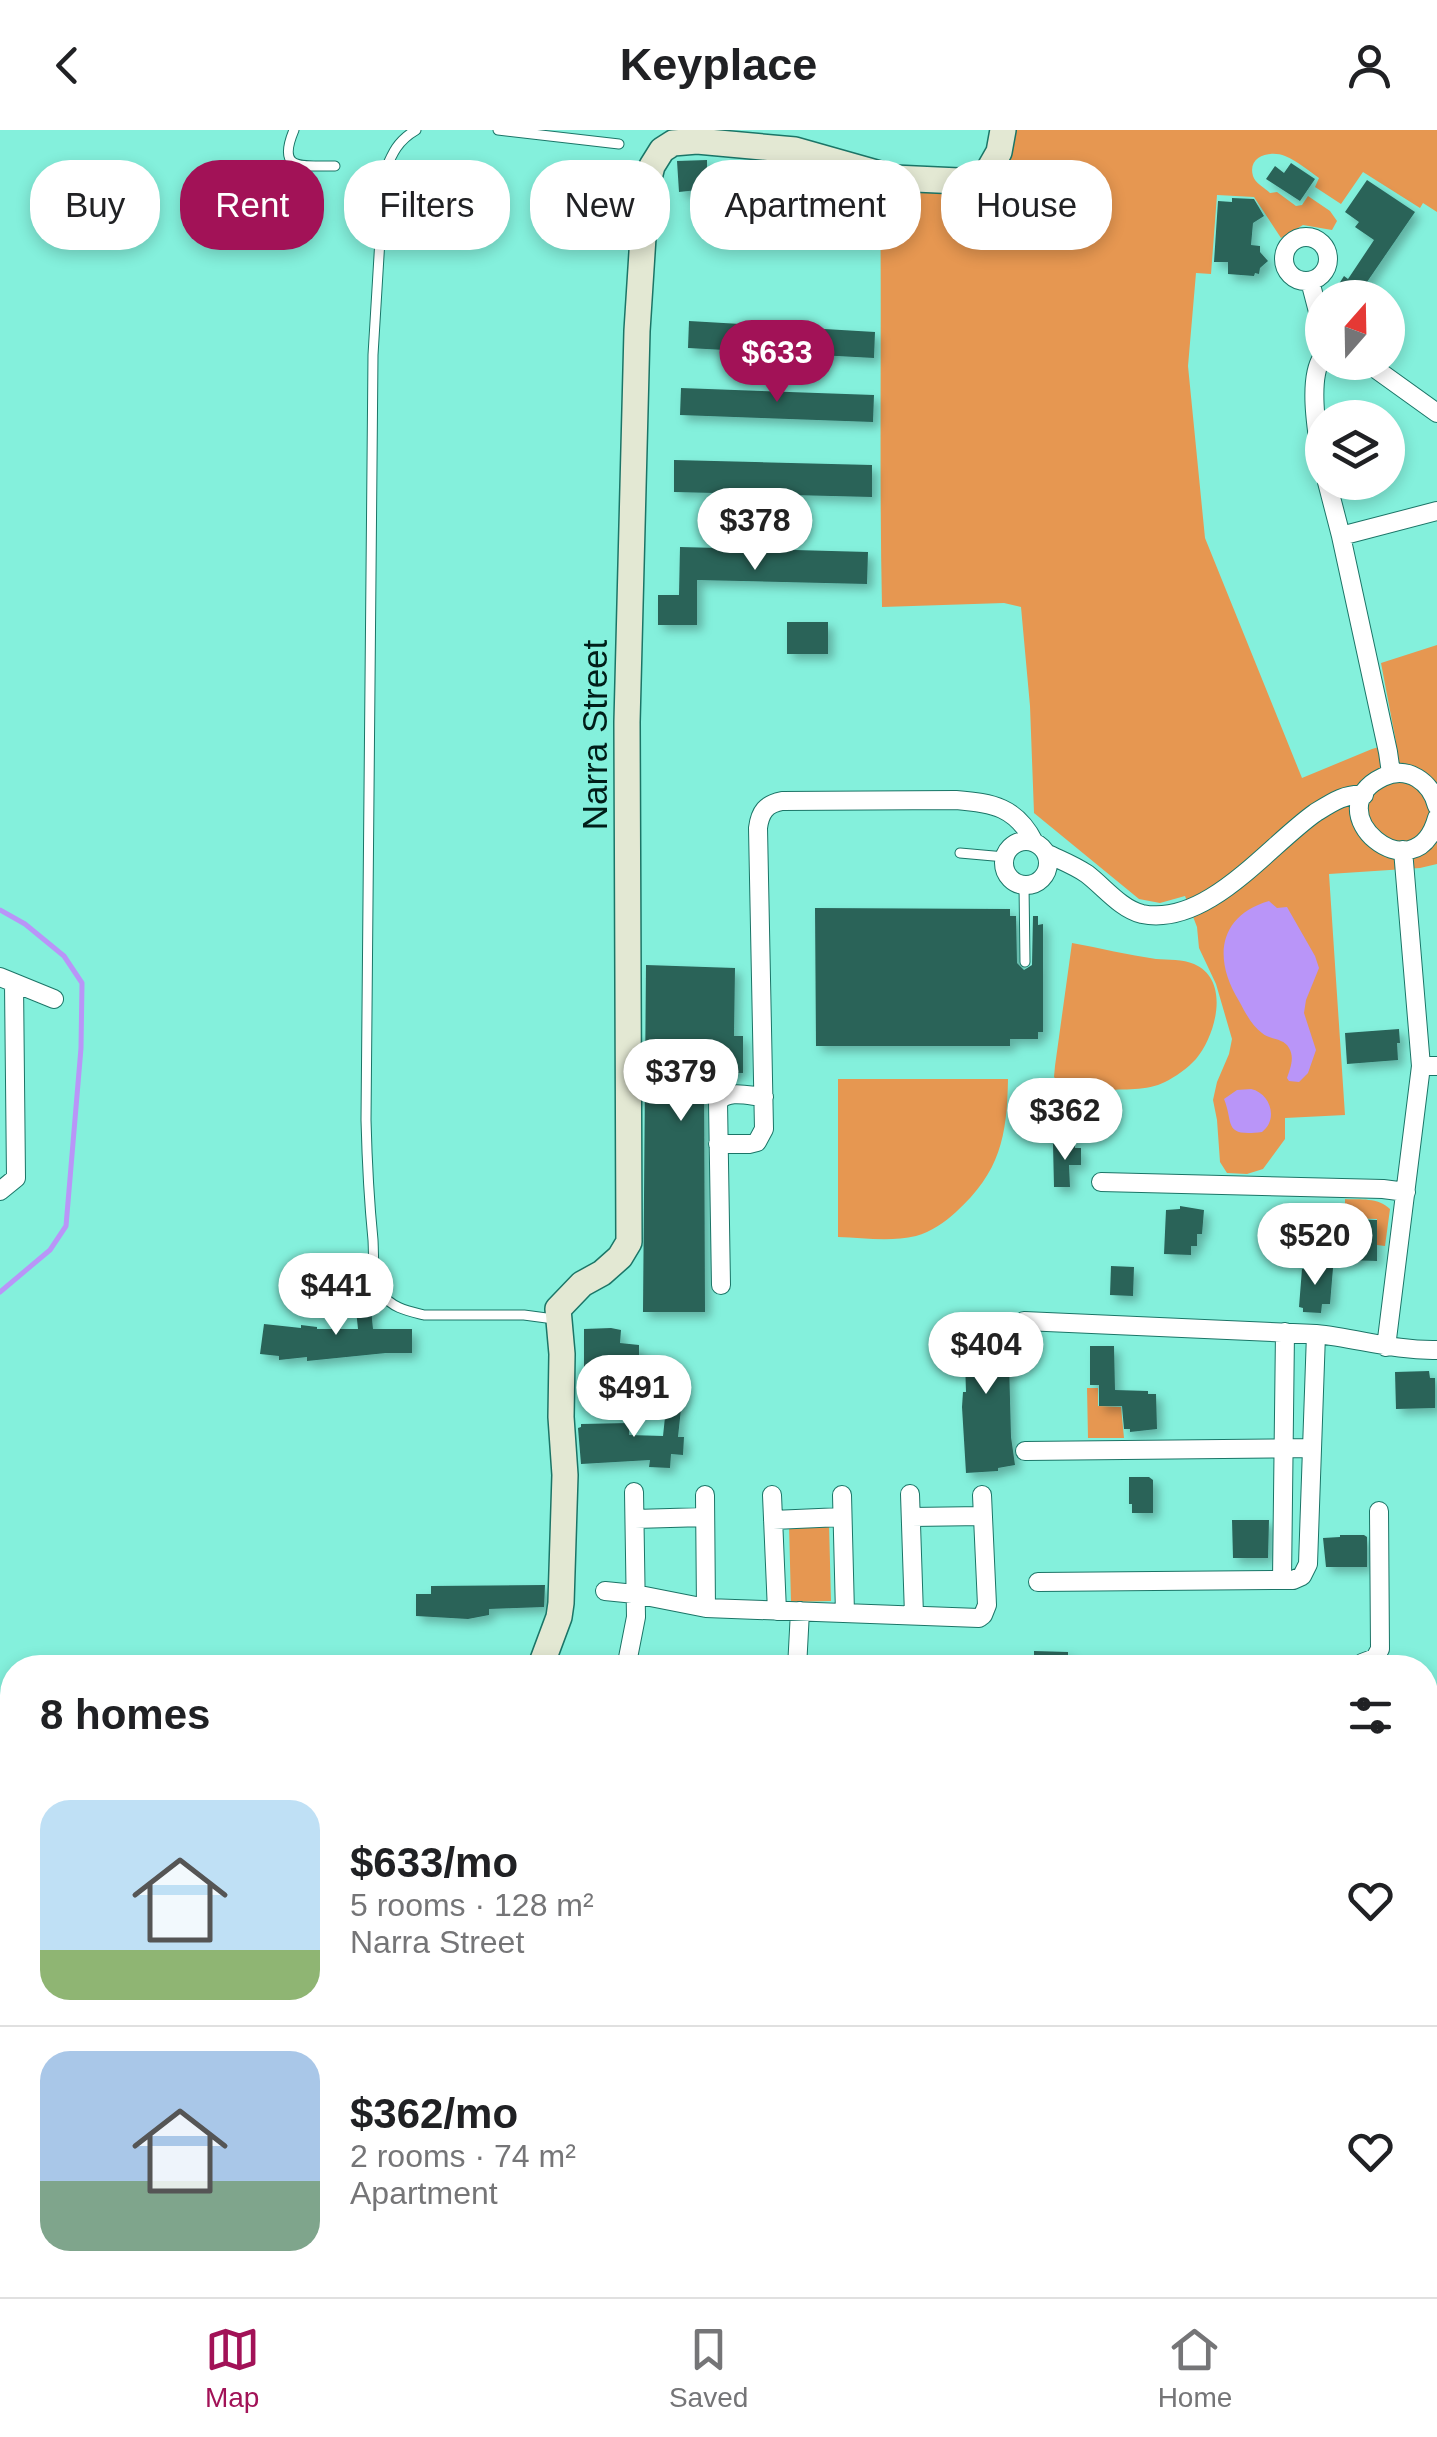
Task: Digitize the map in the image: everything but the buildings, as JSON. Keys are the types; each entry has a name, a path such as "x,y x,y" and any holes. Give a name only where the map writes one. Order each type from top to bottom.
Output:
{"street":[{"name":"Narra Street","path":"558,1320 558,1309 582,1284 620,1257 629,1242 626,722 637,331 652,166 672,142 709,136 795,150 909,180 959,181 986,173 999,152 1003,130"},
{"path":"1391,380 1437,413"},
{"path":"1332,500 1390,774"},
{"path":"1342,536 1437,510"},
{"path":"1437,806 1432,784 1413,775 1390,774 1378,778 1368,788 1360,812 1368,836 1390,849 1403,850 1427,839 1437,818"},
{"path":"718,1144 757,1142 764,1130 758,828 760,816 772,803 982,802 1018,818 1040,848 1048,861 1044,877 1038,882 1014,882 1005,868 1005,858 1018,842 1040,848 1088,875 1130,910 1158,916 1174,914 1211,898 1326,806 1347,796 1364,795"},
{"path":"1386,1346 1406,1192 1429,1066 1403,850"},
{"path":"0,1191 16,1178 7,980 54,999"},
{"path":"721,1285 718,1102 728,1094 764,1097"},
{"path":"1101,1182 1406,1192"},
{"path":"545,1655 561,1603 565,1475 558,1320"},
{"path":"1024,1321 1316,1334 1437,1350"},
{"path":"1282,1580 1285,1332"},
{"path":"1038,1582 1282,1580 1302,1576 1308,1564 1316,1334"},
{"path":"1025,1451 1312,1448"},
{"path":"629,1655 636,1617 634,1492"},
{"path":"910,1494 914,1615"},
{"path":"705,1495 706,1608"},
{"path":"772,1495 776,1610"},
{"path":"842,1495 845,1612"},
{"path":"605,1591 706,1608 979,1618 987,1605 982,1495"},
{"path":"1377,1655 1379,1511"},
{"path":"910,1517 983,1516"},
{"path":"635,1519 706,1517"},
{"path":"773,1520 842,1517"},
{"path":"798,1655 800,1611"}],"lane":[{"path":"294,130 287,155 291,162 335,166"},
{"path":"498,130 619,144"},
{"path":"413,131 393,150 384,173 373,356 366,1120 374,1266 384,1296 410,1312 524,1314 558,1320"},
{"path":"960,853 1005,858"},
{"path":"1024,885 1025,962"}],"shaded area":[{"path":"1012,130 1437,130 1437,212 1423,203 1420,208 1363,172 1341,204 1315,187 1319,178 1298,163 1279,154 1267,154 1254,164 1256,181 1296,206 1302,205 1308,196 1330,211 1337,221 1332,230 1303,225 1281,238 1254,197 1217,195 1211,274 1196,273 1188,366 1205,538 1302,778 1396,742 1381,663 1437,645 1437,864 1329,874 1345,1115 1285,1118 1285,1139 1263,1169 1247,1174 1227,1173 1220,1162 1213,1100 1232,1039 1185,896 1160,903 1139,899 1034,813 1021,607 1004,603 882,607 880,250 921,250 921,190 941,191 941,250 1112,250 1112,160 1009,160"},
{"path":"1269,901 1277,908 1287,907 1319,968 1304,1013 1316,1050 1308,1073 1299,1082 1287,1078 1292,1060 1289,1048 1255,1027 1226,970 1225,941 1230,928 1252,908"},
{"path":"1072,943 1185,961 1206,972 1216,995 1214,1023 1193,1062 1165,1082 1143,1088 1083,1090 1059,1082 1054,1077 1055,1066"},
{"path":"838,1079 1008,1079 1003,1136 992,1168 971,1197 927,1232 907,1238 838,1237"},
{"path":"1237,1090 1258,1091 1270,1107 1270,1120 1262,1132 1235,1130 1224,1099"},
{"path":"1345,1199 1374,1201 1390,1209 1385,1246 1377,1245 1377,1219 1345,1218"},
{"path":"1087,1388 1098,1388 1098,1406 1121,1407 1124,1438 1088,1438"},
{"path":"829,1524 831,1601 791,1602 789,1525"}],"waterway":[{"path":"0,910 25,924 64,956 82,983 81,1048 66,1226 50,1250 0,1292"}]}
